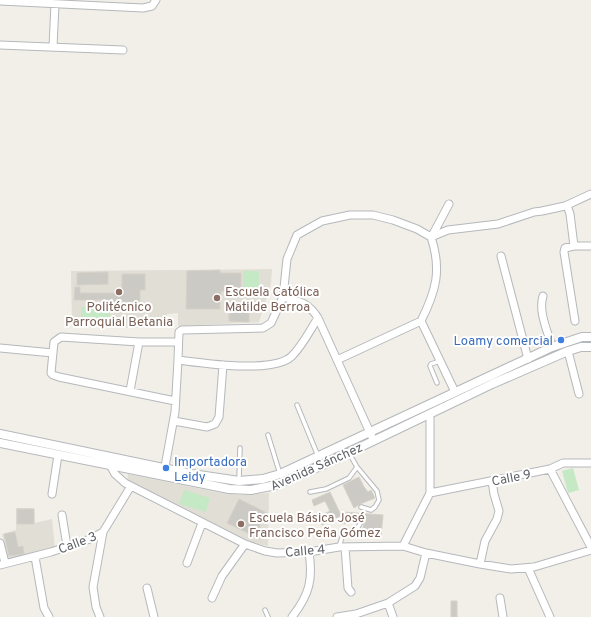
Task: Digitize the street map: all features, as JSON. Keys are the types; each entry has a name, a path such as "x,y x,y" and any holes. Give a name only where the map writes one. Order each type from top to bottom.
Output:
{"street":[{"path":"0,1 143,8 152,6 156,0"},
{"path":"53,47 55,4"},
{"path":"0,45 124,50"},
{"path":"164,472 174,421 179,332 182,330 263,328 271,323 283,297 287,259 297,235 322,221 350,216 374,215 393,220 432,236 448,230 498,224 534,212 567,205 591,194"},
{"path":"337,360 421,321 430,304 435,283 437,261 432,236 449,204"},
{"path":"567,205 570,214 574,246"},
{"path":"575,321 564,252 565,248 574,246 591,246"},
{"path":"501,256 528,358"},
{"path":"543,296 542,311 552,347"},
{"path":"283,297 304,303 312,309 318,318 373,440"},
{"path":"178,360 223,365 260,365 279,363 292,357 318,318"},
{"path":"421,321 455,392"},
{"name":"Avenida Sánchez","path":"0,443 110,466 239,481 263,479 280,474 318,457 552,347 582,337 591,337"},
{"path":"175,401 53,375 51,373 54,342 61,338 139,342 178,342"},
{"path":"130,391 139,342"},
{"name":"Avenida Sánchez","path":"0,434 106,456 229,489 251,490 276,485 323,465 492,384 568,351 591,346"},
{"path":"0,348 53,352"},
{"path":"568,351 579,394"},
{"path":"174,421 207,427 215,424 219,416 223,365"},
{"path":"403,546 430,493 430,414"},
{"path":"52,494 58,455"},
{"name":"Calle 4","path":"106,456 115,474 125,483 245,544 265,551 277,553 309,552 342,547 403,546 426,553 511,569 534,567 556,561 591,548"},
{"path":"318,457 323,465"},
{"name":"Calle 9","path":"430,493 550,469 563,463 591,463"},
{"path":"550,469 591,548"},
{"path":"480,564 485,540 497,519 499,511 492,481"},
{"name":"Calle 3","path":"2,564 35,556 90,539 103,532 131,486"},
{"path":"62,515 67,546"},
{"path":"187,564 202,523"},
{"path":"100,617 96,606 93,587 103,532"},
{"path":"0,543 2,564"},
{"path":"212,598 222,576 245,544"},
{"path":"342,547 348,588 351,592"},
{"path":"292,617 300,606 310,584 311,570 309,552"},
{"path":"337,617 356,614 388,603 415,586 420,578 426,553"},
{"path":"35,556 44,608 49,617"},
{"path":"528,568 550,617"},
{"path":"147,588 154,617"},
{"path":"500,598 503,617"},
{"path":"388,603 393,617"}],"lane":[{"path":"437,383 430,366 431,364 440,361"},
{"path":"297,405 318,457"},
{"path":"268,435 280,474"},
{"path":"239,481 240,448"},
{"path":"349,452 356,467 377,492 379,500 376,506 371,510 362,507"},
{"path":"310,492 326,490 349,478 356,467"},
{"path":"342,547 342,534 357,529 362,522"},
{"path":"265,610 268,617"}],"shaded area":[{"path":"272,269 271,284 259,322 178,326 178,313 167,314 167,326 122,328 72,325 71,271"},
{"name":"Escuela Básica José Francisco Peña Gómez","path":"128,474 221,493 242,495 269,493 268,546 254,543 127,481"},
{"path":"16,508 34,508 35,523 52,519 55,549 8,560 2,534 16,530"}],"green space":[{"path":"243,271 259,271 259,296 243,296"},
{"path":"81,307 110,307 110,323 81,324"},
{"path":"573,468 579,490 568,493 562,471"},
{"path":"184,490 210,498 206,512 179,504"}],"building":[{"path":"220,270 220,273 241,273 241,291 221,291 220,309 186,309 187,271"},
{"path":"108,272 108,284 77,285 77,273"},
{"path":"122,274 145,274 145,290 140,290 140,304 108,304 108,300 74,300 75,287 80,287 80,293 122,293"},
{"path":"229,312 249,312 249,322 229,321"},
{"path":"359,477 364,487 368,492 371,490 375,498 354,508 343,485"},
{"path":"330,492 340,513 383,515 381,536 362,534 364,522 361,519 355,519 344,524 341,516 322,525 318,517 330,511 325,501 314,506 312,500"},
{"path":"239,499 267,513 259,527 264,530 260,539 227,523"},
{"path":"17,509 34,509 34,524 17,524"},
{"path":"15,532 18,547 23,546 24,554 9,556 4,534"},
{"path":"451,601 457,601 457,617 451,617"}],"place":[{"name":"Politécnico Parroquial Betania","path":"119,292"},
{"name":"Escuela Católica Matilde Berroa","path":"217,298"},
{"name":"Loamy comercial","path":"561,340"},
{"name":"Importadora Leidy","path":"166,468"},
{"name":"Escuela Básica José Francisco Peña Gómez","path":"241,524"}]}
